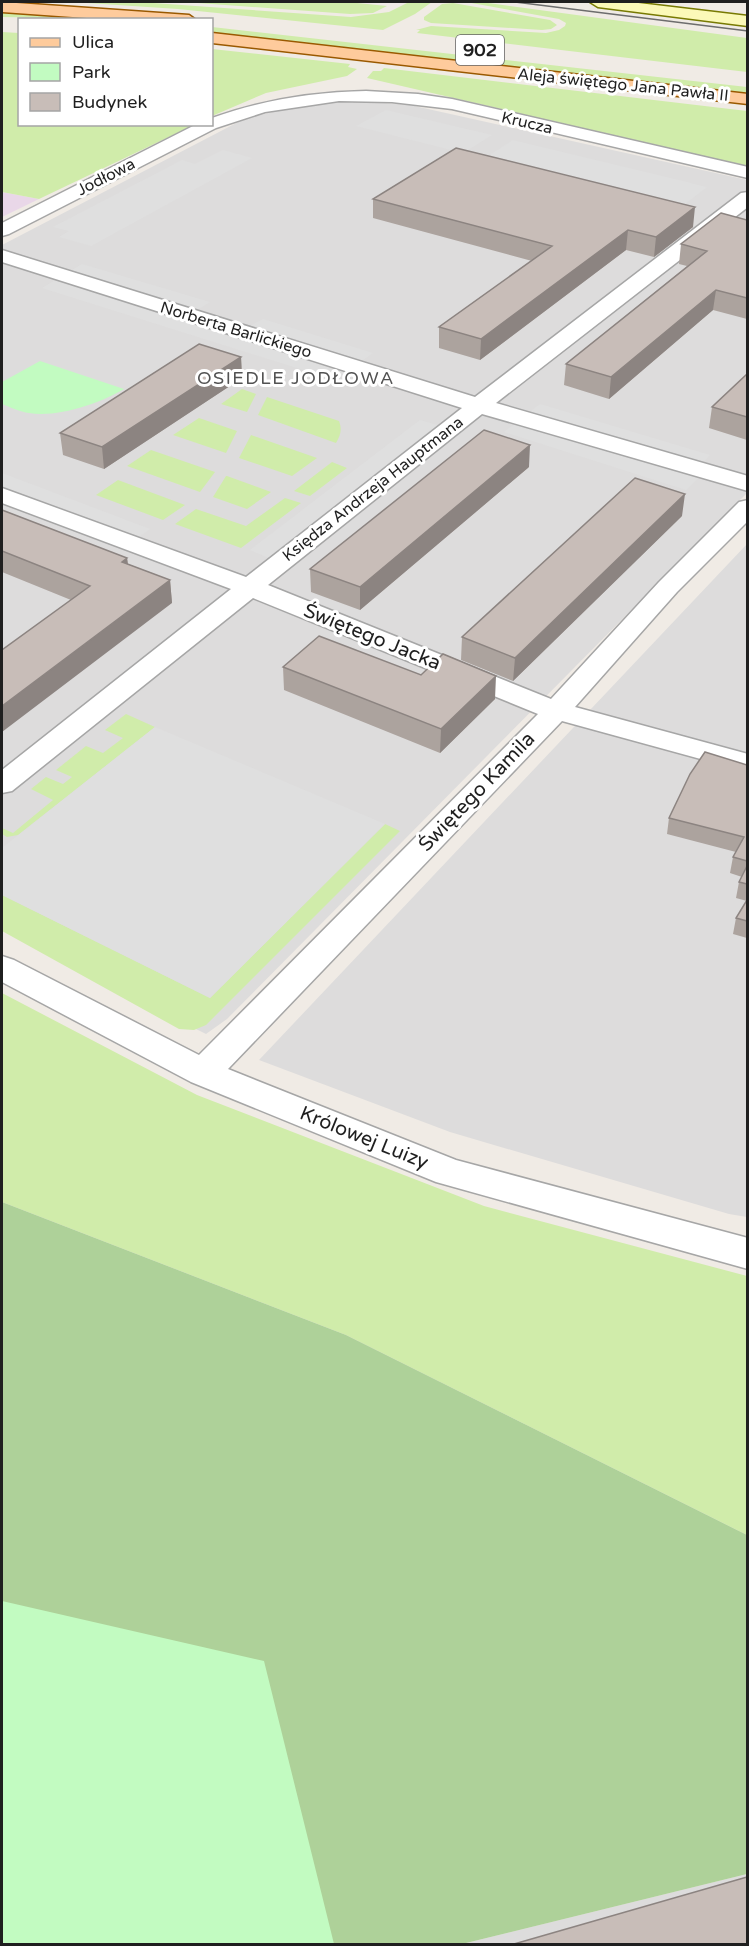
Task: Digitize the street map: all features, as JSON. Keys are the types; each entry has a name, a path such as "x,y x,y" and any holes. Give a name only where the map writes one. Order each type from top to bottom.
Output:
{"main road":[{"path":"2,7 160,18"},
{"path":"2,22 18,23"},
{"name":"Aleja świętego Jana Pawła II","path":"213,38 747,99"},
{"path":"583,80 747,106"}],"street":[{"path":"598,2 747,21"},
{"name":"Krucza","path":"304,100 360,96 419,99 747,173"},
{"name":"Jodłowa","path":"213,123 267,106 304,100"},
{"name":"Jodłowa","path":"2,230 207,126"},
{"name":"Księdza Andrzeja Hauptmana","path":"2,784 249,587 747,197"},
{"name":"Norberta Barlickiego","path":"2,256 480,406 747,484"},
{"name":"Świętego Jacka","path":"2,495 249,587 556,711 747,763"},
{"name":"Świętego Kamila","path":"203,1073 556,711 668,587 747,507"},
{"name":"Królowej Luizy","path":"2,968 203,1073 449,1172 747,1254"}],"shaded area":[{"path":"360,101 410,105 747,180 747,493 227,1019 206,1034 68,965 2,927 2,245 244,119 310,103"},
{"path":"386,110 492,135 463,153 356,126"},
{"path":"513,140 707,187 681,207 485,158"},
{"path":"223,150 252,158 91,246 59,237 69,231 53,227 182,160 195,164"},
{"path":"2,192 39,199 2,217"},
{"path":"82,264 210,302 197,310 250,326 263,319 373,353 335,380 42,288"},
{"path":"540,404 710,455 701,465 708,468 686,490 504,432"},
{"path":"420,420 441,426 271,559 250,550"},
{"path":"2,473 150,529 136,539 2,489"},
{"path":"747,544 747,1217 729,1214 450,1132 259,1060"},
{"path":"155,727 385,824 210,998 2,895 2,848"},
{"path":"747,1874 747,1944 462,1944"}],"green space":[{"path":"72,2 139,2 351,17 389,12 409,2 432,2 415,14 383,30 178,9"},
{"path":"184,2 347,2 387,6 373,13 350,14"},
{"path":"466,2 481,2 747,38 747,72 417,33 420,30 416,30 431,26 546,33 559,30 566,23 559,19"},
{"path":"453,3 550,20 557,25 551,29 542,30 431,23 424,20 424,17 442,4"},
{"path":"2,12 102,18 60,18 2,17"},
{"path":"213,27 747,87 747,93 213,33"},
{"path":"2,32 18,33 18,126 192,126 39,199 2,192"},
{"path":"213,49 350,64 348,67 357,69 347,76 266,93 213,116"},
{"path":"384,68 747,111 747,166 367,78 373,71 381,71"},
{"path":"40,361 124,389 91,404 52,413 19,411 2,404 2,382"},
{"path":"242,389 256,394 247,412 221,404"},
{"path":"267,397 339,421 340,432 336,443 258,415"},
{"path":"199,418 237,431 226,453 173,435"},
{"path":"251,435 317,458 292,476 239,458"},
{"path":"151,450 215,472 200,492 127,466"},
{"path":"332,462 347,468 310,496 294,491"},
{"path":"226,476 271,492 247,509 213,497"},
{"path":"118,480 185,505 163,520 96,495"},
{"path":"285,498 301,503 241,548 175,524 196,509 246,526"},
{"path":"126,714 155,727 18,835 7,837 2,834 2,828 13,833 53,800 31,789 46,777 63,784 72,777 56,770 86,746 103,753 123,738 105,730"},
{"path":"385,824 400,831 206,1025 194,1030 179,1029 2,931 2,895 210,998"},
{"path":"2,993 197,1095 484,1206 747,1276 747,1535 346,1335 2,1202"},
{"path":"2,1202 346,1335 747,1535 747,1874 462,1944 2,1944"},
{"path":"2,1601 264,1661 334,1944 2,1944"}],"building":[{"path":"456,148 695,207 656,237 628,230 481,339 439,327 552,246 373,199"},
{"path":"721,213 747,220 747,298 716,290 611,377 566,364 707,251 681,244"},
{"path":"199,344 241,357 102,447 60,433"},
{"path":"747,374 747,417 712,407"},
{"path":"484,430 530,445 360,587 310,569"},
{"path":"635,478 685,494 515,658 462,637"},
{"path":"2,510 127,558 122,562 170,580 2,706 2,650 90,586 2,551"},
{"path":"319,636 421,675 443,654 496,676 441,729 283,667"},
{"path":"705,752 747,765 747,861 733,857 744,837 669,818 690,774"},
{"path":"747,866 747,884 739,882"},
{"path":"747,900 747,921 736,918"},
{"path":"747,1877 747,1944 514,1944"}],"tram line":[{"path":"515,2 748,31"}],"district":[{"name":"OSIEDLE JODŁOWA","path":"296,378"}]}
